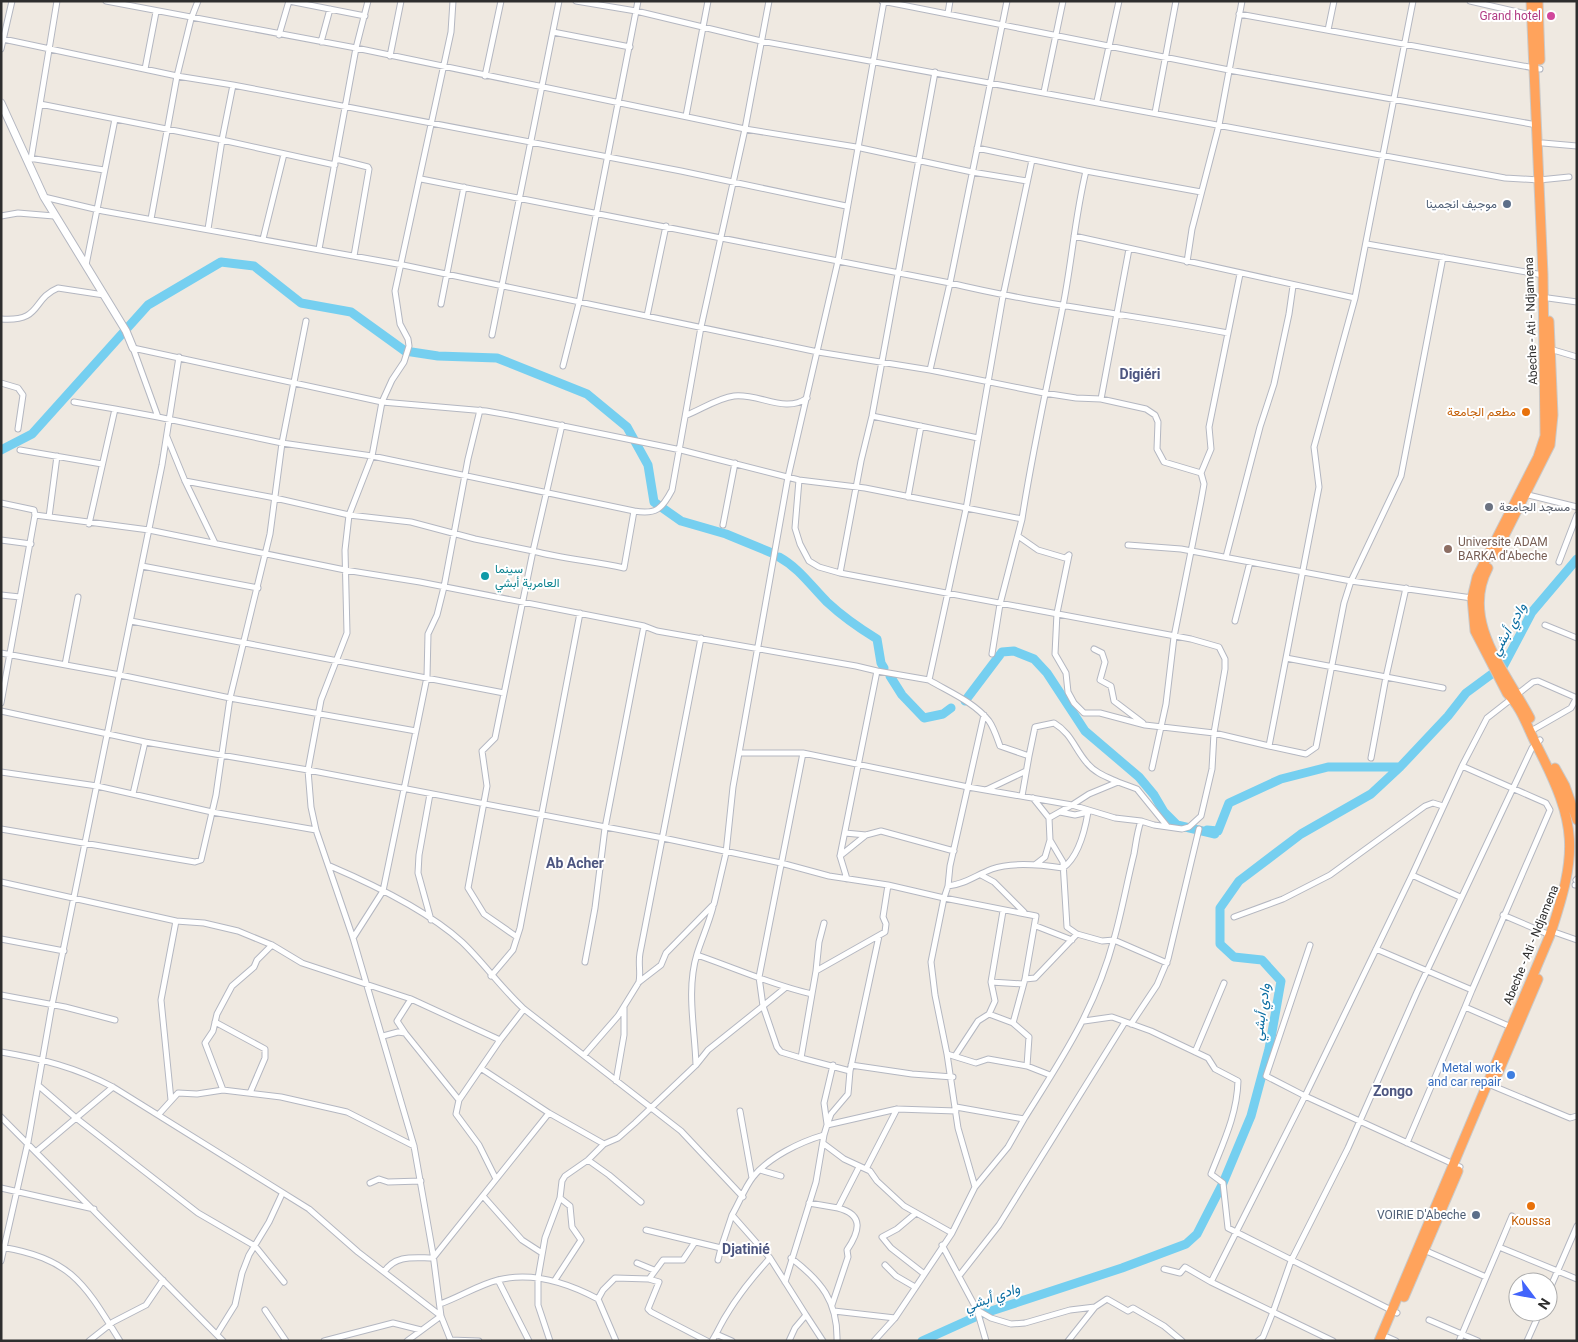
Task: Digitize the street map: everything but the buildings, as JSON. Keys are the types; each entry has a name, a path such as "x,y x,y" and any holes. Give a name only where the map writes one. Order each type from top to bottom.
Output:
{"highway":[{"name":"Abeche - Ati - Ndjamena","path":"1531,1 1543,143 1541,180"},
{"name":"Abeche - Ati - Ndjamena","path":"1538,1 1537,125 1548,298 1547,349"},
{"name":"Abeche - Ati - Ndjamena","path":"1544,235 1543,276 1552,437 1546,454 1477,577 1472,598 1473,622 1564,786 1574,815 1571,876 1553,934"},
{"name":"Abeche - Ati - Ndjamena","path":"1484,643 1478,606 1481,585 1523,494"},
{"name":"Abeche - Ati - Ndjamena","path":"1387,1340 1395,1312 1492,1086 1576,881"},
{"name":"Abeche - Ati - Ndjamena","path":"1457,1166 1511,1027 1524,1004"},
{"name":"Abeche - Ati - Ndjamena","path":"1395,1312 1424,1250 1442,1200"}],"street":[{"path":"1,49 12,1"},
{"path":"28,158 40,104 57,1"},
{"path":"106,1 191,19 356,48 745,129 856,146 972,172 1027,181"},
{"path":"151,219 177,76 191,19 198,1"},
{"path":"279,35 289,1 365,16"},
{"path":"319,249 356,48 368,1"},
{"path":"390,56 400,1"},
{"path":"453,1 453,20 396,291 400,324 408,339 409,346 404,362 392,380 382,402 372,456 349,515 346,533 345,570 347,633 317,714 308,770 311,807 316,830 330,866 353,938 414,1146 421,1180 441,1316 450,1340 479,1341"},
{"path":"485,76 501,1"},
{"path":"492,335 559,1"},
{"path":"576,1 636,11 761,40 1505,178 1541,180 1569,177"},
{"path":"563,366 579,303 606,157 620,103 638,1"},
{"path":"686,116 708,1"},
{"path":"74,402 158,417 282,443 372,456 464,477 650,514 666,501 672,490 681,450 701,326 745,129 769,1"},
{"path":"696,1065 692,1004 697,955 714,904 726,853 733,787 788,477 838,261 856,146 868,103 883,1 1228,70 1537,125"},
{"path":"948,13 950,1"},
{"path":"930,370 950,283 1007,1"},
{"path":"1044,92 1063,1"},
{"path":"1097,101 1119,1"},
{"path":"1155,113 1176,1"},
{"path":"1187,262 1201,192 1219,125 1242,1"},
{"path":"1328,30 1334,1"},
{"path":"1269,746 1320,487 1314,447 1355,298 1367,244 1413,1"},
{"path":"1470,1 1531,14"},
{"path":"322,42 330,9"},
{"path":"145,69 156,12"},
{"path":"1240,14 1537,69"},
{"path":"553,32 630,47"},
{"path":"3,39 177,76 531,142 846,206"},
{"path":"840,573 872,416 880,362 936,72"},
{"path":"208,229 233,85"},
{"path":"1,103 54,216 126,331 158,417"},
{"path":"40,104 284,154 368,167 354,256"},
{"path":"86,266 115,119"},
{"path":"1543,143 1577,146"},
{"path":"977,148 1086,171 1201,192"},
{"path":"263,239 284,154"},
{"path":"28,158 104,170"},
{"path":"929,680 966,509 1003,296 1032,160"},
{"path":"992,654 1000,604 1022,519 1086,171"},
{"path":"421,179 898,272 1003,296 1118,312 1228,333"},
{"path":"441,304 464,187"},
{"path":"44,197 97,209 403,265 818,352 930,370 1044,393 1076,398 1101,399 1151,411 1158,422 1157,449 1164,462 1201,473"},
{"path":"1,216 18,213 54,216"},
{"path":"647,316 666,226"},
{"path":"1074,236 1293,286 1355,298"},
{"path":"1367,244 1543,276"},
{"path":"1101,399 1129,249"},
{"path":"1018,536 1038,550 1065,558 1069,555 1057,613 1054,654 1066,673 1068,692 1074,703 1084,713 1100,713 1145,724 1214,733 1306,754 1316,747 1344,602 1351,580 1400,476 1443,257"},
{"path":"1152,768 1162,726 1174,637 1204,484 1201,473 1210,455 1209,426 1240,274"},
{"path":"1226,557 1260,426 1274,384 1293,286"},
{"path":"1,319 18,320 23,318 52,290 58,288 104,295"},
{"path":"1548,298 1577,302"},
{"path":"1,829 198,862 201,860 223,755 230,698 258,588 276,498 282,443 296,383 306,321"},
{"path":"133,348 382,402 480,410 681,450 799,480 856,487 1022,519"},
{"path":"1547,349 1577,357"},
{"path":"1,1261 28,1142 52,1005 142,566 167,436 179,357"},
{"path":"1,383 18,388 23,395 18,429"},
{"path":"687,415 733,396 787,404 802,402 807,398"},
{"path":"89,524 115,409"},
{"path":"353,938 383,891 427,677 428,634 437,615 444,587 464,477 480,410"},
{"path":"872,416 978,438"},
{"path":"517,937 484,914 468,888 487,786 482,750 495,738 532,551 562,425"},
{"path":"908,497 921,426"},
{"path":"167,436 185,481 215,544"},
{"path":"20,450 102,464"},
{"path":"49,517 58,456"},
{"path":"722,525 735,463"},
{"path":"740,753 803,753 968,787 1072,805 1088,812 1115,818 1182,829 1188,827 1201,816 1212,769 1214,733 1225,669 1223,651 1219,647 1057,613 947,594 818,567 809,561 800,544 795,520 799,480"},
{"path":"185,481 276,498 349,515 411,522 475,540 575,561 599,562 624,568 634,512"},
{"path":"1523,494 1577,507"},
{"path":"1,503 34,510 35,514 1,703"},
{"path":"35,514 89,524 149,530 345,570 580,613 644,626 658,631 929,680 984,715 990,722 1000,746 1029,756"},
{"path":"1558,562 1577,515"},
{"path":"1,540 31,544"},
{"path":"1128,545 1191,551 1303,572 1472,598"},
{"path":"1235,621 1250,562"},
{"path":"142,566 258,588"},
{"path":"1371,758 1386,677 1406,588"},
{"path":"1,596 20,598"},
{"path":"65,665 78,597"},
{"path":"491,976 513,950 517,937 580,613"},
{"path":"131,620 504,693"},
{"path":"1545,625 1577,638"},
{"path":"585,962 595,908 605,828 644,626"},
{"path":"584,1055 624,1008 639,982 641,972 638,963 701,638"},
{"path":"1094,649 1102,653 1106,662 1100,680 1111,686 1114,701 1145,724"},
{"path":"1,653 230,698 416,731"},
{"path":"1286,658 1443,688"},
{"path":"847,879 840,856 877,671"},
{"path":"1211,1282 1305,1096 1412,875 1462,766 1487,718 1513,694 1533,682 1538,681 1577,698 1571,708 1533,730"},
{"path":"1,711 145,742 308,770 663,838 1003,911 1024,912 1036,916 1036,926 1013,1022"},
{"path":"975,1187 956,1109 953,1077 935,995 931,962 984,715"},
{"path":"1022,796 1034,727 1054,723 1066,730 1087,763 1100,774 1137,789 1167,827"},
{"path":"1261,1340 1291,1261 1360,1122 1460,897 1513,787 1538,741"},
{"path":"133,794 145,742"},
{"path":"803,753 759,977 763,1006 778,1047 781,1052 832,1065 953,1077"},
{"path":"1407,1143 1550,810 1546,803 1462,766"},
{"path":"986,790 1026,770"},
{"path":"1,772 97,786 212,812 316,830"},
{"path":"1049,818 1089,794 1118,782"},
{"path":"430,794 419,855 418,874 431,920"},
{"path":"1032,798 1049,818 1050,840 1045,857 1036,864"},
{"path":"1234,917 1283,899 1330,875 1425,806 1433,803 1443,806"},
{"path":"1060,812 1075,815 1088,812"},
{"path":"948,886 962,885 993,868 1036,864 1063,868 1070,862 1085,827 1088,812"},
{"path":"874,1341 895,1318 923,1273 952,1233 975,1187 1008,1147 1084,1021 1114,940 1134,852 1135,836 1141,821"},
{"path":"1131,1024 1156,985 1167,962 1199,829"},
{"path":"845,833 866,835 881,831 954,851"},
{"path":"840,856 866,835"},
{"path":"1050,840 1063,862 1067,928 1077,934 1102,941 1114,940 1167,962"},
{"path":"330,866 383,891 461,941 481,962 491,976 524,1009 681,1131 743,1197"},
{"path":"981,875 994,882 1024,912"},
{"path":"1412,875 1460,897"},
{"path":"1,882 176,921 225,927 272,945 302,963 411,999 500,1040"},
{"path":"816,971 885,932 886,924 884,917 888,885"},
{"path":"639,982 660,964 666,952 714,904"},
{"path":"955,1056 978,1021 990,1014 995,1001 991,982 1003,911"},
{"path":"1503,916 1553,934 1577,940"},
{"path":"171,1100 161,1000 176,921"},
{"path":"801,1058 819,942 824,923"},
{"path":"1036,926 1072,940"},
{"path":"991,982 1024,981 1035,978 1077,934"},
{"path":"785,1282 791,1258 810,1203 827,1125 831,1114 848,1094 851,1068 879,936"},
{"path":"1,939 64,951"},
{"path":"223,1090 205,1043 213,1031 215,1022 232,986 254,967 272,945"},
{"path":"1310,946 1266,1076 1360,1122 1457,1166"},
{"path":"1376,949 1426,972 1472,990"},
{"path":"697,955 785,988 812,994"},
{"path":"1195,1052 1224,983"},
{"path":"550,1341 538,1305 538,1278 542,1253 560,1198 562,1181 565,1176 588,1160 604,1144 618,1138 719,1041 785,988"},
{"path":"1,996 52,1005 115,1020"},
{"path":"411,999 396,1021 459,1100"},
{"path":"1465,1007 1511,1027"},
{"path":"616,1081 624,1035 624,1008"},
{"path":"496,1179 479,1145 456,1114 459,1100 500,1040 524,1009"},
{"path":"990,1014 1013,1022 1029,1037 1027,1066"},
{"path":"1084,1021 1112,1017 1131,1024 1208,1058 1214,1069 1238,1081 1238,1103 1232,1124 1211,1174 1223,1183 1228,1228 1395,1312"},
{"path":"215,1022 265,1049 265,1058 250,1093"},
{"path":"959,1276 999,1225 1124,1022"},
{"path":"383,1036 398,1032 404,1033"},
{"path":"1,1052 43,1060 85,1072 113,1086 282,1194 309,1209 384,1272 441,1316"},
{"path":"947,1054 976,1063 988,1060 1027,1066 1050,1075"},
{"path":"827,1125 824,1104 832,1065"},
{"path":"482,1069 549,1113 604,1144"},
{"path":"39,1086 76,1118 198,1214 255,1246 284,1282"},
{"path":"37,1151 113,1086"},
{"path":"1492,1086 1570,1118 1577,1116"},
{"path":"158,1114 178,1093 197,1094 223,1090 250,1093 274,1096 347,1112 414,1146"},
{"path":"827,1125 897,1109 956,1109 1024,1119"},
{"path":"866,1169 897,1109"},
{"path":"740,1111 752,1178"},
{"path":"433,1258 549,1113"},
{"path":"1,1117 37,1151 220,1338 236,1305 242,1273 282,1194"},
{"path":"718,1260 732,1215 752,1178 765,1164 807,1140 824,1136"},
{"path":"824,1144 859,1167 866,1169 904,1206 952,1233"},
{"path":"588,1160 641,1202"},
{"path":"838,1208 859,1167"},
{"path":"760,1170 781,1176"},
{"path":"370,1183 379,1179 388,1182 421,1180"},
{"path":"1,1188 60,1203 94,1209"},
{"path":"483,1196 522,1240 542,1253"},
{"path":"555,1280 581,1240 572,1227 570,1206 560,1198"},
{"path":"810,1203 848,1210 855,1217 858,1226 856,1235 847,1250 848,1257 833,1308"},
{"path":"916,1212 897,1228 882,1237 891,1248 923,1273"},
{"path":"732,1215 770,1258 823,1341"},
{"path":"1459,1341 1512,1216"},
{"path":"1557,1271 1577,1226"},
{"path":"646,1230 722,1248"},
{"path":"649,1279 663,1260 683,1260 695,1242"},
{"path":"942,1245 977,1310 986,1341"},
{"path":"4,1247 43,1256 61,1266 90,1292 120,1341"},
{"path":"1499,1247 1577,1279"},
{"path":"1424,1250 1486,1277"},
{"path":"384,1272 390,1265 403,1257 433,1258"},
{"path":"712,1341 728,1309 770,1258"},
{"path":"791,1258 818,1280 833,1308 837,1341"},
{"path":"637,1263 654,1270"},
{"path":"885,1265 896,1276 915,1287"},
{"path":"1164,1269 1180,1273 1185,1267 1211,1282 1330,1340"},
{"path":"440,1304 498,1280 538,1278 555,1280 598,1299 616,1341"},
{"path":"598,1299 603,1290 615,1278 649,1279 659,1282 648,1309 707,1341"},
{"path":"89,1341 114,1322 146,1305 163,1280"},
{"path":"498,1280 529,1341"},
{"path":"1068,1341 1096,1307 1107,1299 1128,1311 1133,1308 1164,1326 1182,1341"},
{"path":"977,1310 991,1318 1011,1324 1025,1323 1070,1310 1096,1307"},
{"path":"833,1308 895,1318"},
{"path":"265,1310 286,1341"},
{"path":"789,1341 795,1328 806,1315"},
{"path":"407,1341 441,1316"},
{"path":"1429,1320 1478,1341"},
{"path":"1528,1341 1536,1322"},
{"path":"324,1341 393,1323 421,1330"},
{"path":"716,1334 732,1341"}],"waterway":[{"path":"1,450 32,434 148,305 221,262 254,266 301,303 351,312 405,351 438,356 497,358 587,394 627,427 648,465 654,502 681,521 726,534 772,553"},
{"path":"779,557 799,572 827,602 877,639 881,663 884,668"},
{"name":"وادي أبشي","path":"922,1341 982,1314 1122,1268 1186,1244 1197,1234 1223,1183 1251,1116 1269,1049 1281,981 1262,960 1234,957 1220,944 1220,908 1239,881 1301,834 1371,794 1400,767 1448,716 1466,693 1504,665 1532,612 1577,559"},
{"path":"965,701 1002,652 1014,651 1034,659 1047,673 1085,731 1139,777 1154,795 1164,812 1177,825 1215,834"},
{"path":"890,676 902,695 924,718 943,714 951,708"},
{"path":"1207,830 1218,831 1229,803 1281,779 1328,767 1400,767"}],"place":[{"name":"Grand hotel","path":"1551,16"},
{"name":"موجيف انجمينا","path":"1507,204"},
{"name":"مطعم الجامعة","path":"1526,412"},
{"name":"مسجد الجامعة","path":"1489,507"},
{"name":"Universite ADAM BARKA d'Abeche","path":"1448,549"},
{"name":"سينما العامرية أبشي","path":"485,576"},
{"name":"Metal work and car repair","path":"1511,1075"},
{"name":"Koussa","path":"1531,1206"},
{"name":"VOIRIE D'Abeche","path":"1476,1215"}],"district":[{"name":"Digiéri","path":"1140,374"},
{"name":"Ab Acher","path":"575,863"},
{"name":"Zongo","path":"1393,1091"},
{"name":"Djatinié","path":"746,1249"}]}
